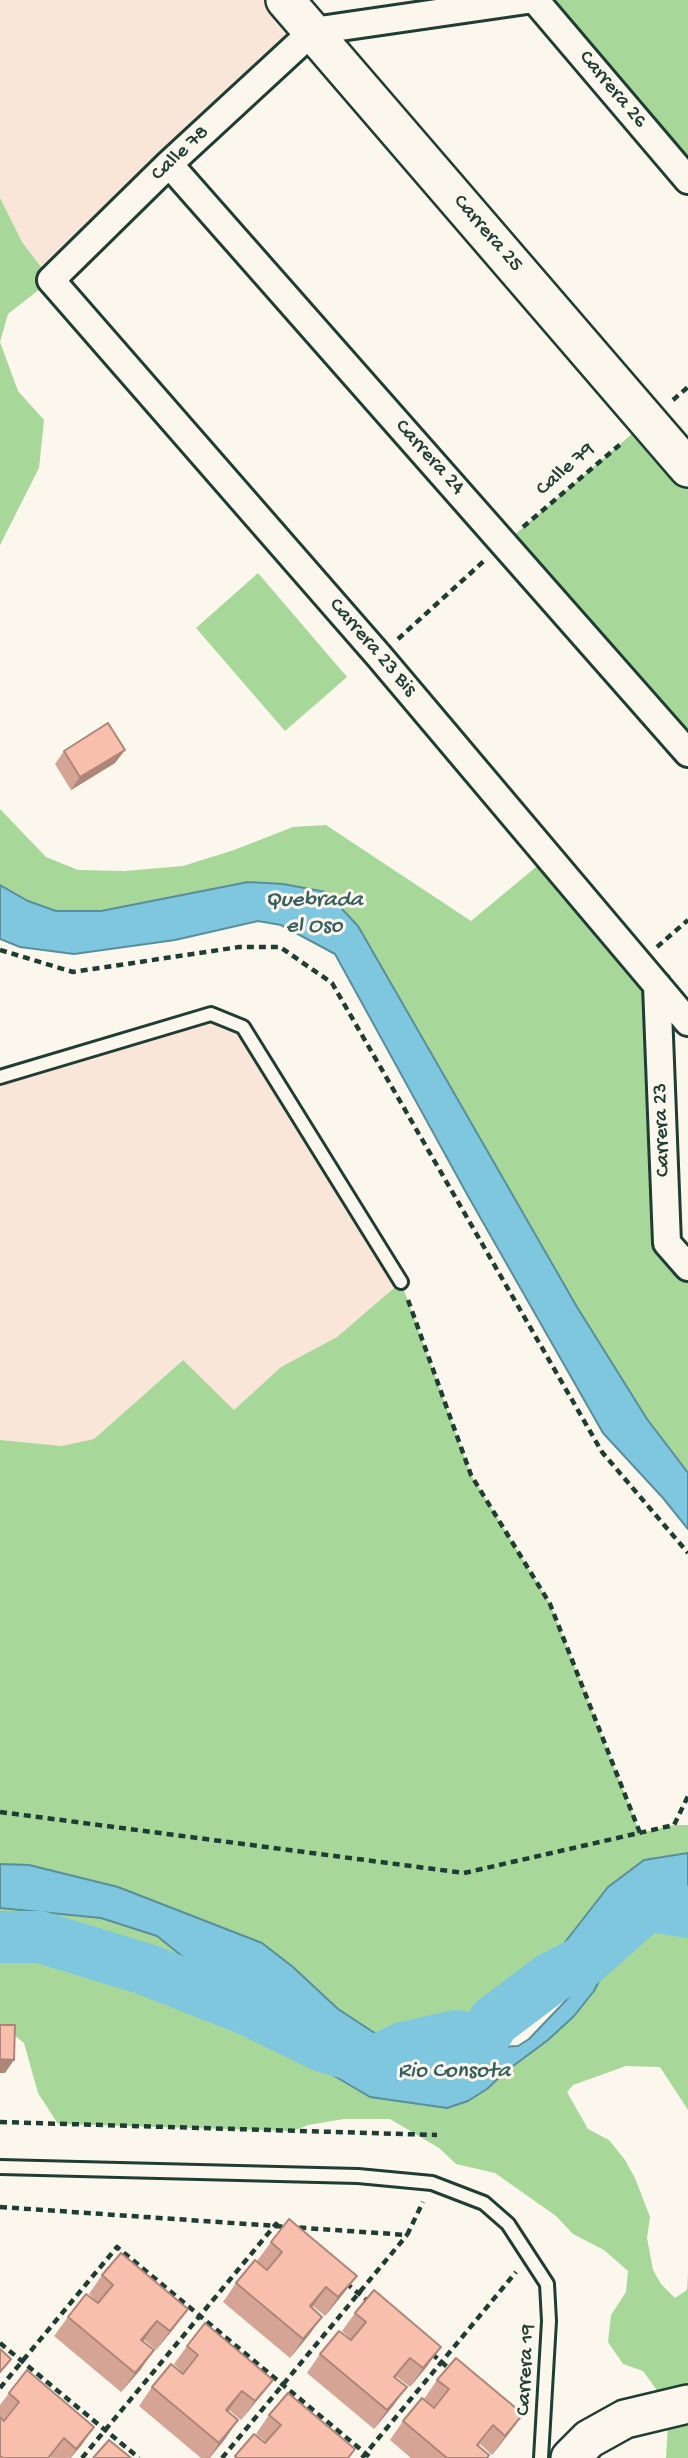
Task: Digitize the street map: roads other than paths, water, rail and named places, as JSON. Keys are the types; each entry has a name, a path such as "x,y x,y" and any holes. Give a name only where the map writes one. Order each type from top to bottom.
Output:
{"street":[{"name":"Carrera 25","path":"285,0 688,468"},
{"path":"313,31 527,0"},
{"name":"Carrera 26","path":"535,0 688,180"},
{"name":"Calle 78","path":"51,280 169,164 313,31"},
{"name":"Carrera 24","path":"169,164 688,753"},
{"name":"Carrera 23 Bis","path":"51,280 379,656 688,1022"},
{"name":"Carrera 23","path":"657,985 667,1242 688,1267"},
{"path":"570,2458 589,2439 625,2418 687,2404"}],"lane":[{"path":"0,1077 211,1014 243,1027 401,1282"},
{"name":"Carrera 19","path":"0,2167 358,2176 432,2183 484,2203 508,2224 547,2284 549,2322 541,2458"}],"water":[{"name":"Quebrada el Oso","path":"248,882 283,884 326,892 358,926 577,1307 647,1419 688,1473 688,1529 603,1433 335,954 281,925 258,921 175,940 74,954 20,947 0,939 0,885 28,901 56,911 101,911"},
{"name":"Rio Consota","path":"688,1853 688,1887 647,1905 627,1925 594,1991 574,2016 548,2040 487,2089 468,2101 447,2108 370,2097 326,2071 276,2024 157,1936 101,1918 0,1908 0,1864 29,1865 118,1887 262,1943 293,1967 338,2009 393,2045 426,2049 457,2036 492,2012 562,1946 608,1887 644,1860","holes":["583,1961 574,1992 529,2039 518,2046 499,2047 481,2041 483,2031 514,2005 551,1978"]}],"waterway":[{"path":"0,1937 40,1937 145,1969 249,2010 325,2047 376,2061 403,2048 457,2036 481,2041 494,2021 551,1978 584,1961 647,1905 688,1912"}]}
